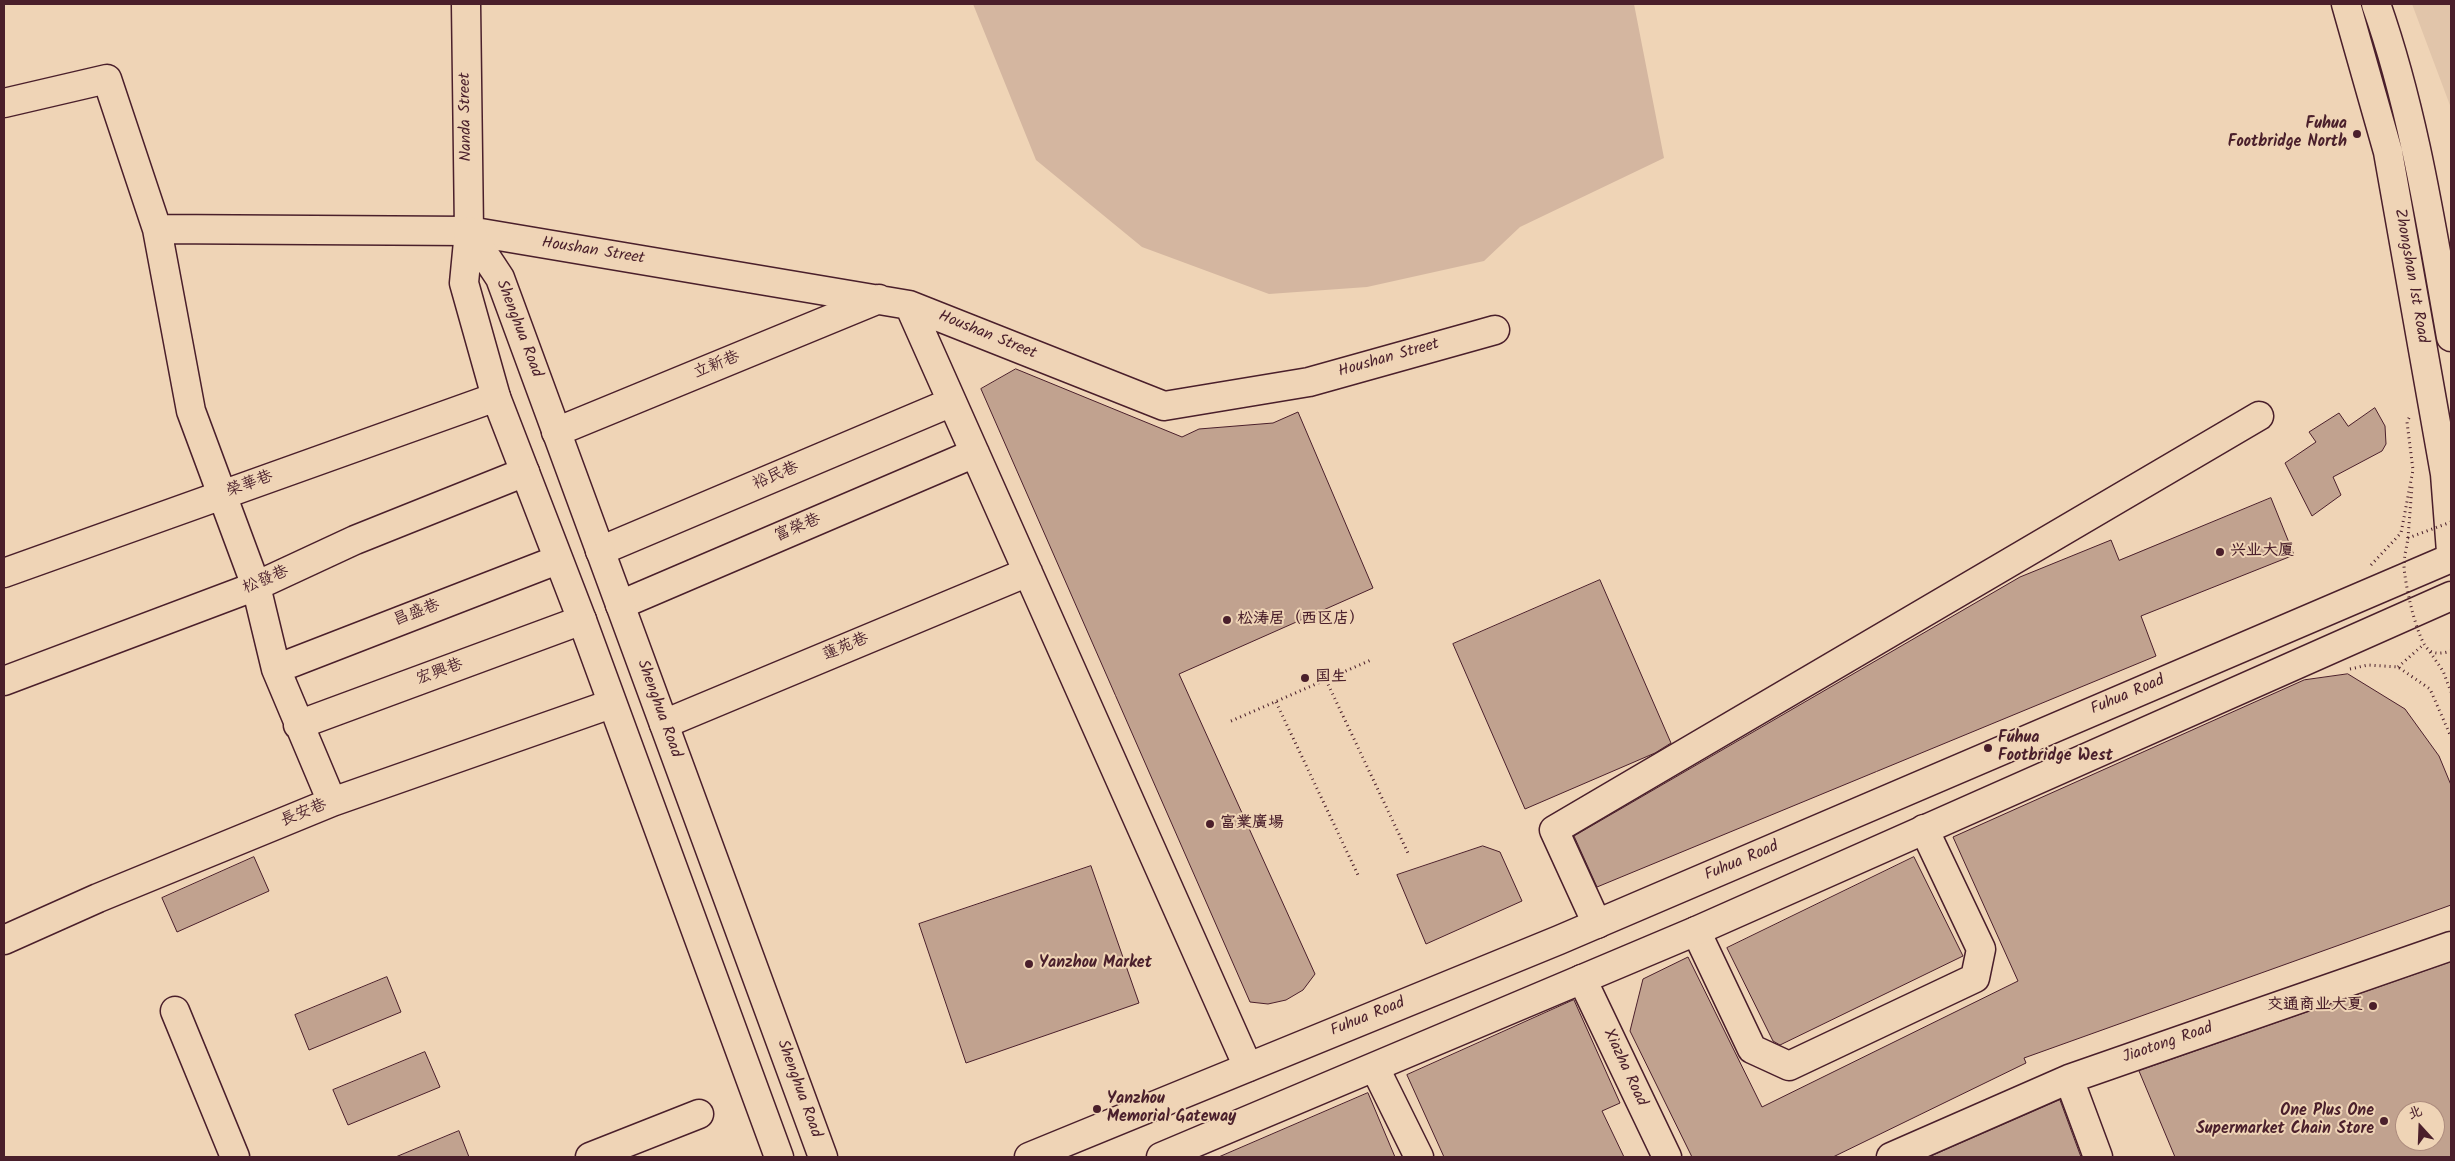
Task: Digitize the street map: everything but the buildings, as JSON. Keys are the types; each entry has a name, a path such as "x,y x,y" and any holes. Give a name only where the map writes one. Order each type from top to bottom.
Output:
{"street":[{"name":"Nanda Street","path":"466,4 469,231"},
{"name":"Zhongshan 1st Road","path":"2346,4 2388,152 2445,474 2451,552"},
{"name":"Zhongshan 1st Road","path":"2376,4 2391,45 2415,139 2451,337"},
{"path":"4,103 106,78 157,229 191,411 256,586 276,669 332,802"},
{"name":"Houshan Street","path":"157,229 469,231 909,304 1164,406 1309,382 1495,330"},
{"path":"469,231 464,283 496,397 557,560 582,620 611,704 779,1157"},
{"name":"Shenghua Road","path":"469,231 500,278 823,1157"},
{"name":"立新巷","path":"556,432 878,299"},
{"path":"909,304 1248,1067"},
{"name":"榮華巷","path":"4,573 496,397"},
{"name":"裕民巷","path":"600,552 952,402"},
{"path":"1597,924 1554,830 2259,416"},
{"name":"富榮巷","path":"620,605 975,454"},
{"name":"松發巷","path":"4,681 256,586 356,540 525,472"},
{"name":"Fuhua Road","path":"1029,1157 1597,924 2451,558"},
{"name":"昌盛巷","path":"276,669 557,560"},
{"name":"蓮苑巷","path":"664,724 1028,572"},
{"path":"1161,1157 1696,931 2451,596"},
{"name":"宏興巷","path":"298,725 582,620"},
{"name":"長安巷","path":"4,940 98,898 332,802 611,704"},
{"path":"1696,931 1752,1049 1789,1066 1976,978 1981,949 1924,829"},
{"name":"Jiaotong Road","path":"1891,1157 2069,1079 2451,946"},
{"name":"Xiazha Road","path":"1582,979 1667,1157"},
{"path":"175,1011 235,1157"},
{"path":"1375,1068 1419,1157"},
{"path":"2069,1079 2098,1157"},
{"path":"590,1157 698,1114"}],"path":[{"path":"2411,414 2407,422 2413,470 2404,566 2411,604 2423,645 2443,671 2451,692"},
{"path":"2366,570 2401,534 2413,470"},
{"path":"2408,538 2451,522"},
{"path":"2398,667 2423,645"},
{"path":"2430,652 2444,653 2451,651"},
{"path":"2316,657 2333,673 2368,664 2398,667 2430,689 2451,737"},
{"path":"1231,721 1371,660"},
{"path":"1326,680 1408,853"},
{"path":"1276,702 1358,876"}],"shaded area":[{"path":"973,4 1634,4 1664,158 1520,227 1484,261 1367,287 1269,294 1142,247 1036,160"},
{"path":"2412,4 2451,4 2451,108"}],"place":[{"name":"Fuhua Footbridge North","path":"2357,134"},
{"name":"兴业大厦","path":"2220,552"},
{"name":"松涛居（西区店）","path":"1227,620"},
{"name":"国生","path":"1305,678"},
{"name":"Fuhua Footbridge West","path":"1988,748"},
{"name":"富業廣場","path":"1210,824"},
{"name":"Yanzhou Market","path":"1029,964"},
{"name":"交通商业大夏","path":"2373,1006"},
{"name":"Yanzhou Memorial Gateway","path":"1097,1109"},
{"name":"One Plus One Supermarket Chain Store","path":"2384,1121"}]}
